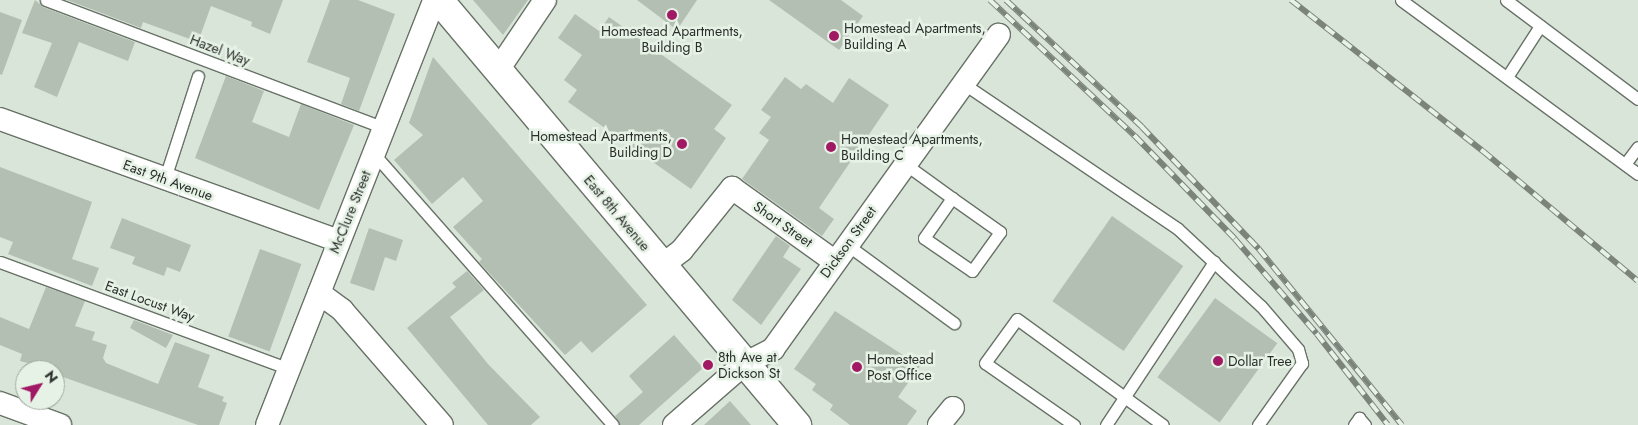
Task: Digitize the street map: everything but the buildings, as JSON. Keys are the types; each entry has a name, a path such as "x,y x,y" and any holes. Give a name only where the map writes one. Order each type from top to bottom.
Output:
{"main road":[{"name":"East 8th Avenue","path":"439,0 661,266 797,425"}],"street":[{"name":"McClure Street","path":"268,425 319,293 337,240 374,154 434,0"},
{"path":"498,70 545,0"},
{"name":"Dickson Street","path":"674,425 744,364 773,349 840,252 999,35"},
{"name":"East 9th Avenue","path":"0,119 337,240"},
{"name":"Short Street","path":"661,266 682,250 732,188 840,252"},
{"path":"319,293 342,310 442,425"},
{"path":"0,402 60,425"}],"lane":[{"name":"Hazel Way","path":"46,0 384,128"},
{"path":"1402,0 1638,174"},
{"path":"1506,0 1638,99"},
{"path":"1507,77 1540,26"},
{"path":"165,178 198,76"},
{"path":"964,84 1178,229 1261,306 1298,349 1302,363 1258,425"},
{"path":"1625,164 1638,147"},
{"path":"374,154 613,425"},
{"path":"905,164 1000,232 972,272 924,238 952,198"},
{"path":"840,252 954,323"},
{"name":"East Locust Way","path":"0,262 290,369"},
{"path":"1106,425 1214,262"},
{"path":"1074,425 985,363 1017,319 1163,425"},
{"path":"1354,425 1360,418 1364,425"}],"railway":[{"path":"990,0 1135,136 1235,239 1317,334 1388,425"},
{"path":"1006,0 1142,127 1259,249 1402,425"},
{"path":"1291,0 1483,151 1638,281"}],"place":[{"name":"Homestead Apartments, Building B","path":"672,15"},
{"name":"Homestead Apartments, Building A","path":"834,36"},
{"name":"Homestead Apartments, Building D","path":"682,144"},
{"name":"Homestead Apartments, Building C","path":"831,147"},
{"name":"Dollar Tree","path":"1218,361"},
{"name":"8th Ave at Dickson St","path":"708,365"},
{"name":"Homestead Post Office","path":"857,367"}]}
